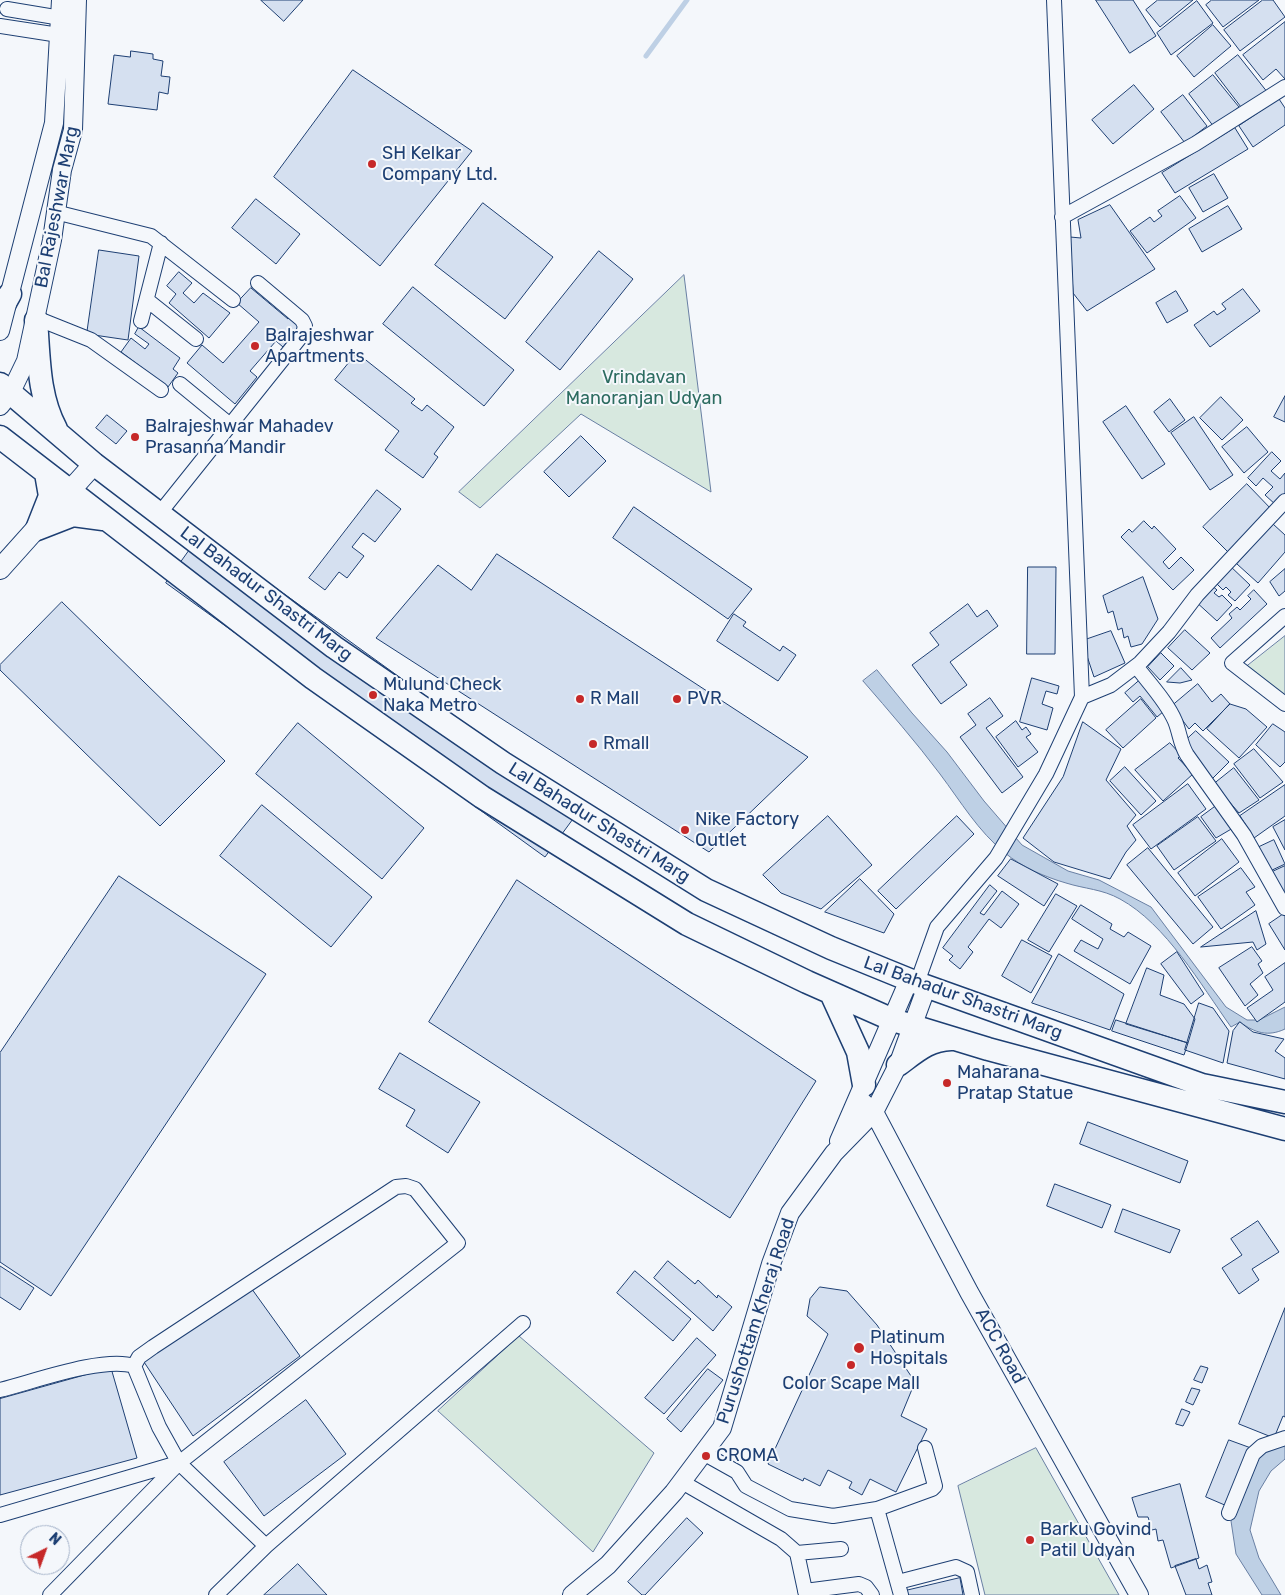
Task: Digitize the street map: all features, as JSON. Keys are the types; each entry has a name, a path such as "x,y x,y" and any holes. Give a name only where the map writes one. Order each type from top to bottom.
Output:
{"main road":[{"path":"36,319 41,387 49,417 60,437"},
{"name":"Lal Bahadur Shastri Marg","path":"4,394 334,647 503,763 706,890 831,948 1285,1129"},
{"name":"Lal Bahadur Shastri Marg","path":"0,437 313,678 482,797 687,924 832,993 903,1023 955,1039 1194,1094 1285,1102"},
{"path":"0,569 71,492 94,464"},
{"path":"37,529 50,496 46,473"},
{"path":"37,529 73,515 90,515 106,520"},
{"path":"832,993 858,1052 862,1092"},
{"path":"898,1065 920,1048 936,1040 955,1039"}],"street":[{"name":"Bal Rajeshwar Marg","path":"0,332 5,303 54,123 62,0"},
{"name":"Bal Rajeshwar Marg","path":"4,394 26,360 36,319 62,170 73,130 77,0"},
{"path":"834,1153 862,1092 903,1023 938,927 996,858 1046,774 1082,697 1054,0"},
{"path":"7,5 60,27 3,27 7,5"},
{"path":"1062,217 1195,144 1285,87"},
{"path":"56,212 151,236 232,300"},
{"path":"141,320 161,243"},
{"path":"159,514 302,334 305,326 302,320 258,283"},
{"path":"147,300 196,340"},
{"path":"36,319 92,340 161,390"},
{"path":"180,384 230,425"},
{"path":"1082,697 1112,685 1136,666 1169,632 1197,595 1285,501"},
{"path":"1285,616 1232,663 1285,704"},
{"path":"1136,666 1170,712 1175,721 1180,744 1244,835 1285,908"},
{"path":"834,1153 874,1112 898,1065 903,1023"},
{"name":"ACC Road","path":"862,1092 969,1292 1139,1595"},
{"name":"Purushottam Kheraj Road","path":"572,1595 608,1566 682,1482 722,1428 771,1264 790,1213 834,1153"},
{"path":"50,1595 179,1462 458,1243 415,1189 406,1186 396,1187 153,1347 139,1357 134,1366"},
{"path":"216,1595 266,1546 524,1323"},
{"path":"0,1390 100,1365 125,1363 134,1366 159,1427 179,1462 266,1546"},
{"path":"1229,1513 1253,1454 1262,1446 1285,1438"},
{"path":"704,1453 737,1472 746,1486 790,1509 833,1516 878,1509 932,1490 935,1486 925,1448"},
{"path":"0,1514 179,1462"},
{"path":"682,1482 781,1539 797,1553 806,1593 858,1584 866,1587 872,1595"},
{"path":"878,1509 899,1589 956,1567 967,1572 972,1595"},
{"path":"797,1553 842,1549"}],"green space":[{"name":"Vrindavan Manoranjan Udyan","path":"684,275 711,492 581,414 480,508 459,492"},
{"path":"1285,636 1285,698 1246,667"},
{"path":"519,1336 654,1453 593,1552 438,1411"},
{"name":"Barku Govind Patil Udyan","path":"1036,1448 1119,1595 985,1595 958,1486"}],"water":[{"path":"877,670 947,752 984,801 1022,845 1068,871 1099,880 1151,907 1226,1007 1247,1020 1259,1020 1285,1007 1285,1029 1273,1033 1262,1033 1240,1022 1231,1027 1182,957 1153,924 1137,910 1107,893 1042,875 1005,853 978,826 922,750 863,681"},
{"path":"1285,1445 1285,1459 1271,1471 1259,1491 1250,1530 1259,1558 1281,1595 1262,1595 1236,1554 1231,1521 1255,1457 1269,1446"}],"building":[{"path":"261,0 303,0 284,21"},
{"path":"1096,0 1133,0 1156,36 1130,53"},
{"path":"1158,0 1193,0 1160,27 1146,10"},
{"path":"1212,0 1259,0 1223,27 1206,5"},
{"path":"1263,0 1273,0 1285,17 1240,51 1224,30"},
{"path":"1197,1 1213,23 1171,55 1157,33"},
{"path":"1285,22 1285,79 1276,69 1263,80 1243,55"},
{"path":"1213,25 1231,46 1194,77 1177,56"},
{"path":"131,51 153,54 153,59 163,61 161,76 170,77 168,94 159,92 157,110 108,104 114,55 130,57"},
{"path":"1238,55 1268,93 1244,111 1215,73"},
{"name":"SH Kelkar Company Ltd.","path":"353,70 472,151 380,266 274,177"},
{"path":"1213,75 1239,107 1214,127 1189,94"},
{"path":"1134,85 1154,109 1113,144 1092,120"},
{"path":"1183,95 1207,126 1185,143 1161,112"},
{"path":"1279,99 1285,108 1285,125 1253,147 1239,126"},
{"path":"1235,128 1248,149 1175,193 1162,173"},
{"path":"1214,174 1228,198 1203,212 1189,188"},
{"path":"1180,196 1196,218 1147,253 1130,231 1150,217 1154,222 1162,216 1158,211"},
{"path":"256,199 300,234 276,264 232,228"},
{"path":"483,203 553,257 505,319 435,265"},
{"path":"1110,205 1155,269 1087,311 1073,293 1070,237 1081,238 1078,220"},
{"path":"1228,206 1242,229 1202,252 1189,229"},
{"path":"99,250 139,256 128,340 87,334"},
{"path":"599,251 633,279 560,370 526,342"},
{"path":"179,272 192,283 183,293 194,303 203,293 230,313 209,338 169,303 176,294 167,286"},
{"path":"413,287 514,370 484,406 383,324"},
{"name":"Balrajeshwar Apartments","path":"251,288 288,319 290,317 300,326 283,347 276,341 250,371 257,377 235,404 187,363 202,345 223,363 259,322 237,303"},
{"path":"1243,289 1260,311 1210,347 1194,325 1214,311 1217,315 1226,309 1222,304"},
{"path":"1176,291 1188,311 1167,323 1156,303"},
{"path":"139,327 180,358 173,369 178,373 168,387 121,352 131,338 145,349 149,344 135,334"},
{"path":"357,353 415,399 411,403 422,411 427,405 454,427 434,454 438,457 423,478 385,450 399,431 335,380"},
{"path":"1285,396 1285,422 1274,417"},
{"path":"1221,397 1243,420 1222,440 1200,418"},
{"path":"1170,399 1185,420 1169,432 1154,412"},
{"path":"1126,406 1165,464 1142,479 1103,422"},
{"path":"107,415 127,431 116,444 96,428"},
{"path":"1194,417 1233,475 1210,490 1171,433"},
{"path":"1247,427 1268,452 1244,473 1222,447"},
{"path":"581,436 606,461 569,497 544,472"},
{"path":"1272,452 1281,461 1271,471 1280,479 1285,473 1285,495 1276,505 1265,495 1273,487 1263,478 1256,486 1248,478"},
{"path":"1247,484 1273,511 1230,554 1203,527"},
{"path":"377,490 401,509 375,542 363,533 352,547 364,556 347,578 339,572 325,590 309,578"},
{"path":"634,507 752,589 728,619 613,538"},
{"path":"1144,521 1152,529 1154,526 1176,549 1163,562 1169,569 1181,557 1194,570 1173,590 1121,537 1129,529 1132,532"},
{"path":"1273,524 1285,535 1285,552 1258,583 1237,564"},
{"name":"Mulund Check Naka Metro","path":"201,534 581,808 545,857 166,583"},
{"name":"R Mall","path":"497,554 808,757 709,852 376,638 438,565 471,590"},
{"path":"1228,564 1250,585 1235,601 1228,595 1231,592 1226,587 1223,590 1213,580"},
{"path":"1028,567 1056,567 1055,654 1027,654"},
{"path":"1285,569 1285,591 1279,596 1270,582"},
{"path":"1143,577 1158,619 1142,644 1131,647 1128,636 1124,638 1122,628 1118,630 1113,611 1108,613 1103,596"},
{"path":"1210,584 1217,590 1214,593 1219,597 1222,595 1232,605 1217,621 1194,600"},
{"path":"1254,590 1267,604 1220,648 1211,638 1232,618 1229,614 1237,607 1240,610 1251,599 1248,596"},
{"path":"62,602 225,761 160,826 0,670 0,665"},
{"path":"968,604 977,617 987,610 998,626 950,662 967,685 941,704 912,665 939,645 930,633"},
{"path":"734,614 746,622 743,626 780,651 783,646 796,655 778,681 717,641"},
{"path":"1185,630 1210,653 1192,670 1168,648"},
{"path":"1111,631 1125,663 1094,677 1082,641"},
{"path":"1161,653 1174,666 1160,680 1148,667"},
{"path":"1181,668 1192,680 1180,683 1167,682"},
{"path":"1032,678 1059,686 1057,694 1046,691 1042,704 1053,708 1047,730 1020,722"},
{"path":"1140,680 1164,711 1157,717 1140,696 1133,702 1125,693"},
{"path":"1198,684 1212,702 1221,694 1230,704 1203,731 1195,723 1189,729 1172,706"},
{"path":"990,698 1003,716 986,728 1023,777 1002,793 960,737 976,725 968,714"},
{"path":"1141,699 1156,718 1123,748 1106,730"},
{"path":"1230,704 1246,709 1267,727 1239,758 1207,729"},
{"path":"1016,721 1022,730 1026,727 1031,734 1026,737 1038,752 1018,767 996,737"},
{"path":"1083,722 1121,749 1106,780 1136,815 1127,826 1136,840 1126,852 1110,879 1054,862 1023,838 1063,777"},
{"path":"298,723 424,828 382,879 256,774"},
{"path":"1273,724 1285,732 1285,762 1280,767 1256,745"},
{"path":"1196,731 1229,762 1211,780 1185,741"},
{"path":"1170,743 1181,755 1178,758 1193,774 1163,801 1135,770"},
{"path":"1254,749 1283,782 1260,798 1234,764"},
{"path":"1125,767 1156,801 1141,815 1110,781"},
{"path":"1234,768 1259,800 1239,813 1214,784"},
{"path":"1188,784 1206,809 1151,849 1133,825"},
{"path":"1285,785 1285,816 1254,838 1240,816"},
{"path":"262,805 372,897 331,947 220,856"},
{"path":"1216,806 1233,828 1216,838 1201,817"},
{"path":"828,816 872,865 821,909 781,893 763,875"},
{"path":"957,816 974,834 896,909 878,891"},
{"path":"1198,817 1216,841 1174,870 1157,846"},
{"path":"1285,820 1285,850 1273,827"},
{"path":"1222,839 1239,862 1195,896 1178,873"},
{"path":"1274,840 1285,864 1268,872 1257,848"},
{"path":"1148,848 1213,927 1193,944 1127,865"},
{"path":"1011,859 1058,884 1044,906 998,876"},
{"path":"1285,866 1285,895 1270,873"},
{"path":"1241,868 1255,887 1246,892 1255,905 1221,929 1198,897"},
{"path":"119,876 266,974 51,1296 0,1262 0,1053"},
{"path":"860,879 894,914 884,933 825,912"},
{"path":"517,880 816,1081 730,1218 429,1022"},
{"path":"990,885 997,891 980,913 984,915 1002,891 1019,904 1001,928 989,919 968,947 973,952 960,969 949,960 953,956 943,948"},
{"path":"1056,894 1077,906 1049,952 1028,940"},
{"path":"1081,905 1112,924 1110,929 1124,937 1128,932 1151,946 1130,984 1074,951 1081,940 1098,949 1103,939 1072,919"},
{"path":"1256,911 1266,944 1257,950 1253,942 1201,947"},
{"path":"1285,913 1285,950 1269,924"},
{"path":"1022,940 1052,956 1031,993 1002,976"},
{"path":"1252,947 1262,961 1258,964 1263,973 1250,984 1258,995 1245,1006 1219,968"},
{"path":"1177,952 1204,994 1191,1004 1161,964"},
{"path":"1059,954 1124,994 1110,1030 1032,1003"},
{"path":"1285,963 1285,1002 1257,1022 1247,1008 1273,990 1265,977"},
{"path":"1147,968 1164,975 1160,995 1184,1004 1195,1019 1188,1043 1126,1024"},
{"path":"1199,1003 1213,1008 1229,1031 1223,1063 1185,1050"},
{"path":"1116,1020 1188,1043 1184,1055 1112,1031"},
{"path":"1240,1022 1253,1032 1284,1039 1275,1051 1285,1058 1285,1079 1227,1063 1233,1031"},
{"path":"400,1053 480,1102 448,1153 406,1126 415,1110 379,1089"},
{"path":"1088,1122 1188,1161 1180,1183 1080,1144"},
{"path":"1055,1184 1111,1205 1102,1228 1047,1206"},
{"path":"1123,1209 1180,1230 1170,1253 1115,1232"},
{"path":"1258,1221 1279,1252 1252,1269 1259,1280 1239,1294 1222,1268 1242,1255 1231,1239"},
{"path":"668,1261 695,1284 698,1280 717,1298 718,1295 732,1307 713,1331 654,1278"},
{"path":"0,1266 34,1288 20,1310 0,1297"},
{"path":"635,1271 691,1319 673,1341 617,1293"},
{"path":"249,1285 300,1356 193,1436 144,1362"},
{"path":"820,1287 847,1291 877,1325 915,1382 901,1416 927,1429 896,1492 870,1479 862,1495 849,1488 852,1482 828,1470 820,1486 804,1478 803,1481 768,1464 828,1334 807,1316 810,1299"},
{"path":"1285,1308 1285,1417 1283,1416 1274,1438 1239,1424"},
{"path":"697,1338 716,1355 664,1414 645,1398"},
{"path":"1201,1366 1208,1368 1202,1383 1194,1380"},
{"path":"111,1368 137,1458 0,1495 0,1399"},
{"path":"708,1369 723,1380 681,1432 667,1419"},
{"path":"1192,1388 1200,1390 1193,1405 1186,1402"},
{"path":"306,1400 346,1454 264,1516 224,1462"},
{"path":"1182,1409 1190,1412 1183,1426 1176,1424"},
{"path":"1229,1440 1251,1448 1227,1506 1206,1497"},
{"path":"1180,1484 1199,1558 1171,1568 1163,1540 1158,1541 1156,1529 1152,1530 1148,1517 1138,1517 1132,1498"},
{"path":"687,1518 703,1533 645,1595 642,1595 628,1582"},
{"path":"1196,1559 1199,1569 1207,1565 1212,1582 1208,1583 1212,1595 1186,1595 1175,1566"},
{"path":"298,1564 327,1595 264,1595"},
{"path":"960,1578 963,1595 906,1595 905,1591"}],"waterway":[{"path":"646,56 687,0"}],"place":[{"name":"SH Kelkar Company Ltd.","path":"372,164"},
{"name":"Balrajeshwar Apartments","path":"255,346"},
{"name":"Balrajeshwar Mahadev Prasanna Mandir","path":"135,437"},
{"name":"Mulund Check Naka Metro","path":"373,695"},
{"name":"R Mall","path":"580,699"},
{"name":"PVR","path":"677,699"},
{"name":"Rmall","path":"593,744"},
{"name":"Nike Factory Outlet","path":"685,830"},
{"name":"Maharana Pratap Statue","path":"947,1083"},
{"name":"Platinum Hospitals","path":"859,1348"},
{"name":"Color Scape Mall","path":"851,1365"},
{"name":"CROMA","path":"706,1456"},
{"name":"Barku Govind Patil Udyan","path":"1030,1540"}]}
